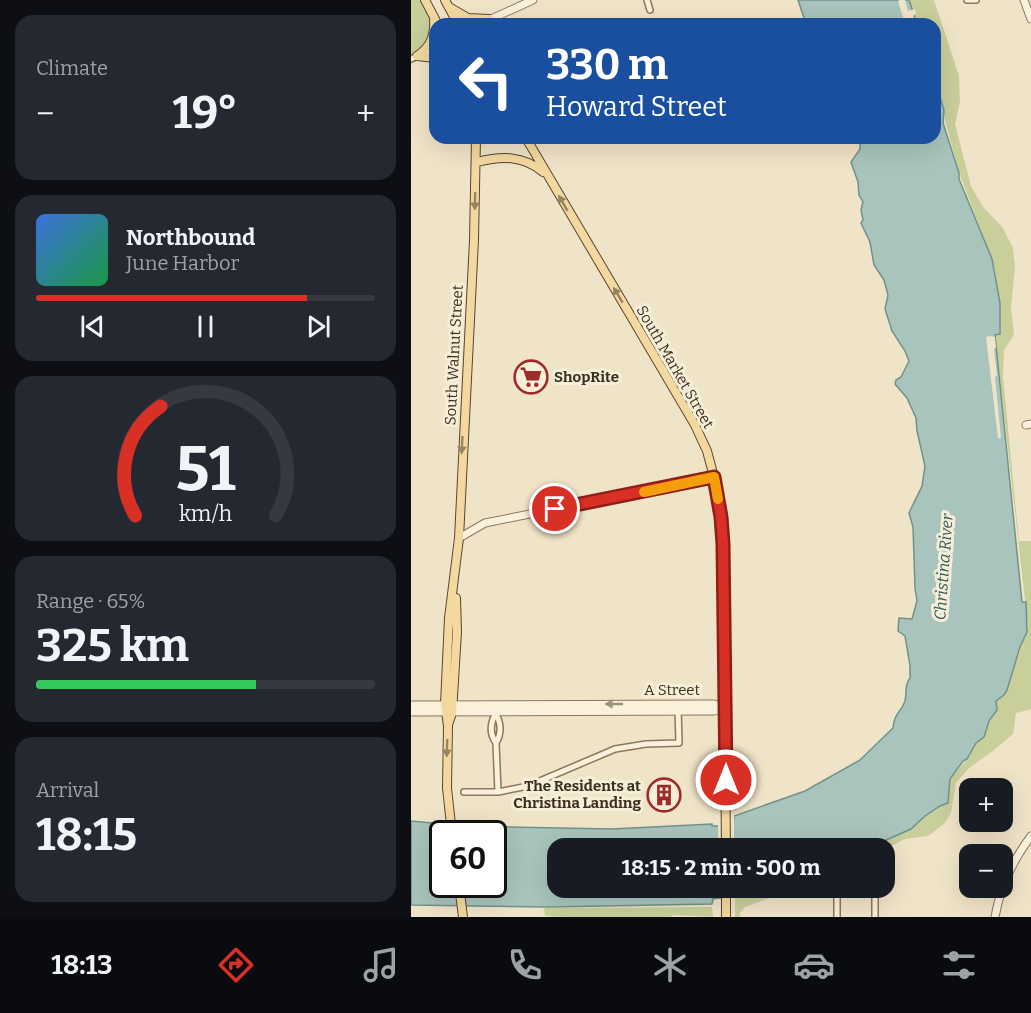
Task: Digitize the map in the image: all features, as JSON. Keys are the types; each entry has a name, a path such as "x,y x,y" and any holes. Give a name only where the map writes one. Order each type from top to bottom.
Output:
{"main road":[{"path":"425,0 434,18"},
{"path":"447,4 468,18"},
{"path":"447,4 455,18"},
{"path":"414,58 429,45"},
{"name":"South Walnut Street","path":"451,820 447,769 449,618 459,538 476,144"},
{"name":"South Market Street","path":"529,144 688,411 707,451 721,517 723,544 726,838"},
{"path":"477,162 522,159 530,162 547,176"},
{"path":"461,898 463,917"},
{"path":"726,898 726,917"}],"street":[{"path":"494,18 533,0"},
{"path":"647,0 650,10"},
{"path":"967,0 976,0"},
{"path":"1025,0 1031,19"},
{"path":"414,58 429,51"},
{"path":"459,538 485,523 714,477"},
{"path":"498,792 496,743 492,737 492,720 501,704"},
{"name":"A Street","path":"411,712 501,704 716,711 726,708"},
{"name":"A Street","path":"411,705 495,713 678,708"},
{"path":"464,792 498,792 531,785 609,751 646,744 679,744 678,708"},
{"path":"995,917 998,901 1008,875 1031,836"},
{"path":"837,898 837,917"},
{"path":"875,898 876,917"}],"green space":[{"path":"411,0 425,0 434,17 429,18 429,40 411,59"},
{"path":"909,0 934,0 940,18 915,18"},
{"path":"941,21 959,76 960,102 955,124 971,186 983,207 1003,228 1013,248 1015,266 1011,308 1014,335 1004,350 1003,376 1019,541 1031,541 1031,709 1016,713 1013,734 959,778 956,783 951,813 945,823 928,836 905,839 895,844 895,838 891,838 911,829 925,816 948,803 950,779 967,759 976,743 984,737 997,710 996,701 1005,695 1028,627 995,334 1000,334 1000,304 992,259 959,173 941,104"},
{"path":"735,898 770,898 745,907 740,917 735,917"},
{"path":"712,907 713,917 672,915 671,917 556,917 545,916 544,908"}],"water":[{"path":"798,0 909,0 915,18 804,18"},
{"name":"Christina River","path":"941,100 944,110 943,123 959,179 992,259 1000,303 1000,334 995,335 1022,602 1026,602 1027,632 1007,690 996,701 997,710 989,721 984,737 976,743 967,759 950,779 948,803 925,816 911,829 891,838 547,838 547,898 720,898 713,899 712,904 550,907 411,905 411,821 429,823 429,898 507,898 507,827 612,829 712,824 712,826 733,826 734,816 805,791 860,760 893,728 895,719 905,701 906,686 910,678 905,636 898,631 899,618 912,619 917,601 913,527 909,513 922,486 925,466 916,418 907,398 895,384 909,361 892,331 885,309 888,295 884,280 874,265 870,242 861,223 863,202 859,195 858,182 851,162 860,149 860,144 941,144"}],"pier":[{"path":"905,0 908,11 915,9 914,18 903,18 898,1"},
{"path":"986,337 995,337 997,376 995,377 1001,438 998,438"},
{"path":"734,812 734,838 718,838 718,823 730,823"}],"slow traffic":[{"path":"644,492 714,477 718,499"}],"place":[{"name":"ShopRite","path":"531,377"},
{"name":"The Residents at Christina Landing","path":"664,795"}],"route":[{"path":"555,509 714,477 719,499 723,544 726,780"}]}
